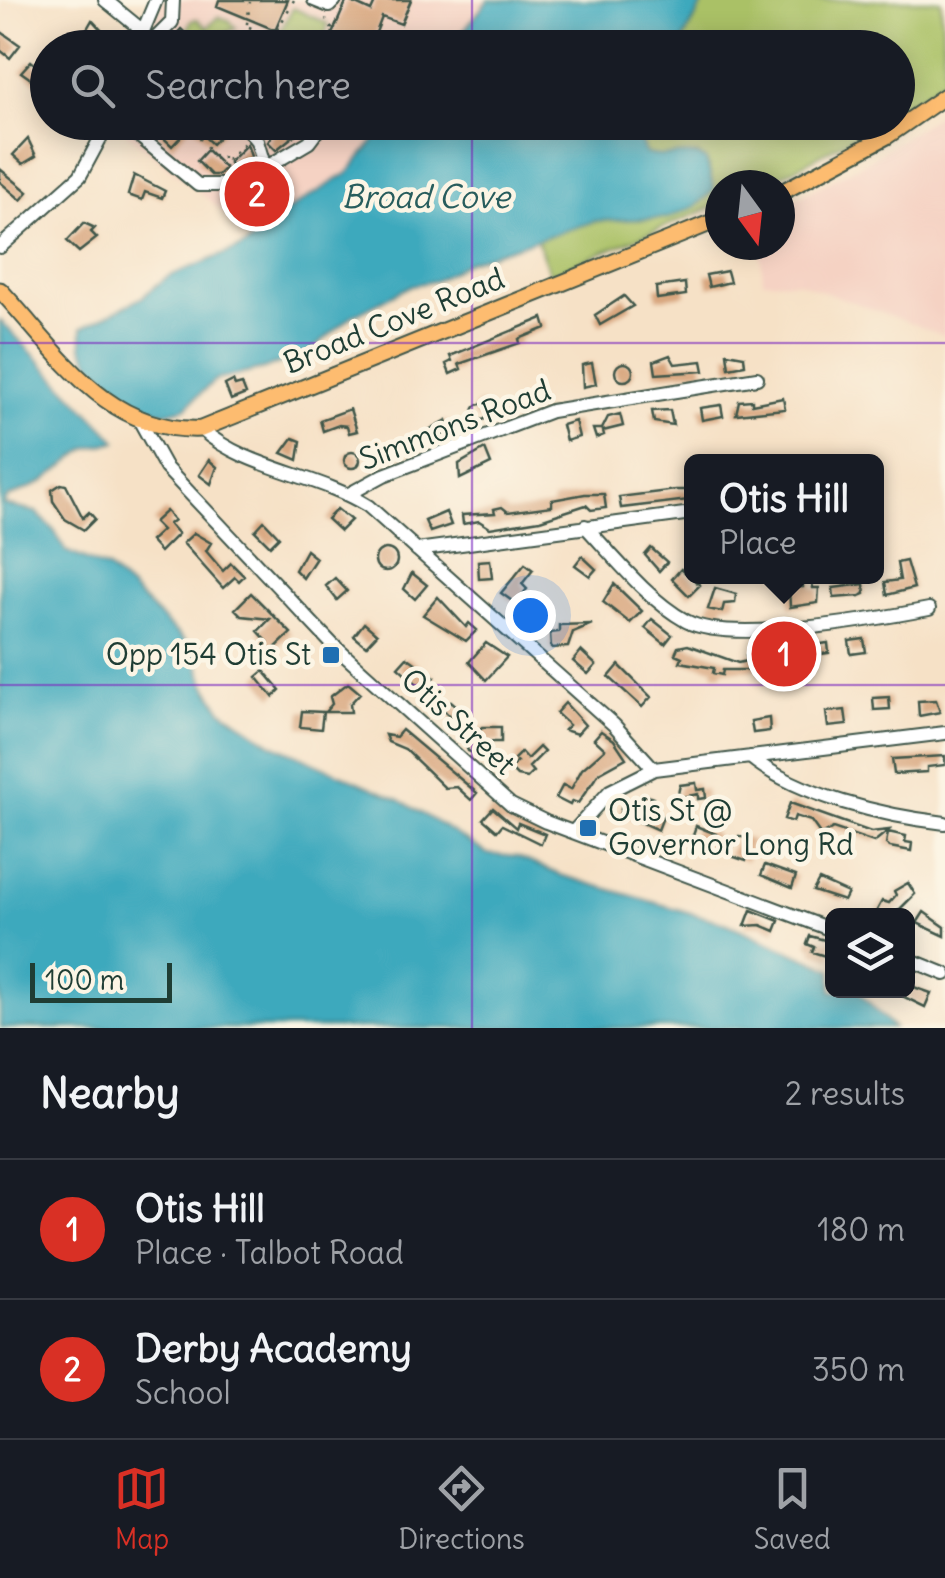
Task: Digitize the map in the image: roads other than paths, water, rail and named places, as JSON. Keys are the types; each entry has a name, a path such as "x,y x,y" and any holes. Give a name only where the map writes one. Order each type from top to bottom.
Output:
{"main road":[{"path":"915,116 945,96"},
{"path":"795,185 879,140"},
{"name":"Broad Cove Road","path":"0,290 92,389 141,422 201,429 705,224"}],"street":[{"path":"104,0 137,30"},
{"path":"151,30 156,0"},
{"path":"162,30 172,22 173,0"},
{"path":"314,0 332,6"},
{"path":"0,247 80,176 99,140"},
{"path":"144,140 198,185 242,181 310,140"},
{"path":"258,140 266,168"},
{"name":"Simmons Road","path":"349,494 384,475 551,411 757,378"},
{"name":"Otis Street","path":"141,422 166,468 369,679 498,796 528,815 825,927"},
{"path":"201,429 228,450 349,494 418,550 614,726 654,769"},
{"path":"418,550 684,514"},
{"path":"586,526 674,613 716,631 780,628 929,609"},
{"path":"573,832 610,791 654,769 945,733"},
{"path":"750,757 785,778 866,809 945,823"},
{"path":"915,962 945,974"}],"water":[{"path":"488,0 705,0 688,30 464,30"},
{"name":"Broad Cove","path":"375,140 640,140 645,153 699,156 706,160 709,170 705,170 705,198 696,206 668,218 595,221 469,261 435,281 412,285 352,316 312,350 264,369 215,380 185,408 166,413 146,409 91,363 82,347 82,328 141,298 167,277 245,246 280,215 348,173"},
{"path":"0,320 117,441 86,449 43,482 7,498 4,505 36,512 54,530 66,551 108,569 132,590 193,649 206,686 222,710 272,744 400,800 488,854 518,857 560,875 725,923 825,966 825,998 865,998 894,1028 0,1028"}],"place":[{"name":"Derby Academy","path":"257,194"},
{"name":"Otis Hill","path":"784,654"},
{"name":"Opp 154 Otis St","path":"331,655"},
{"name":"Otis St @ Governor Long Rd","path":"588,828"}]}
